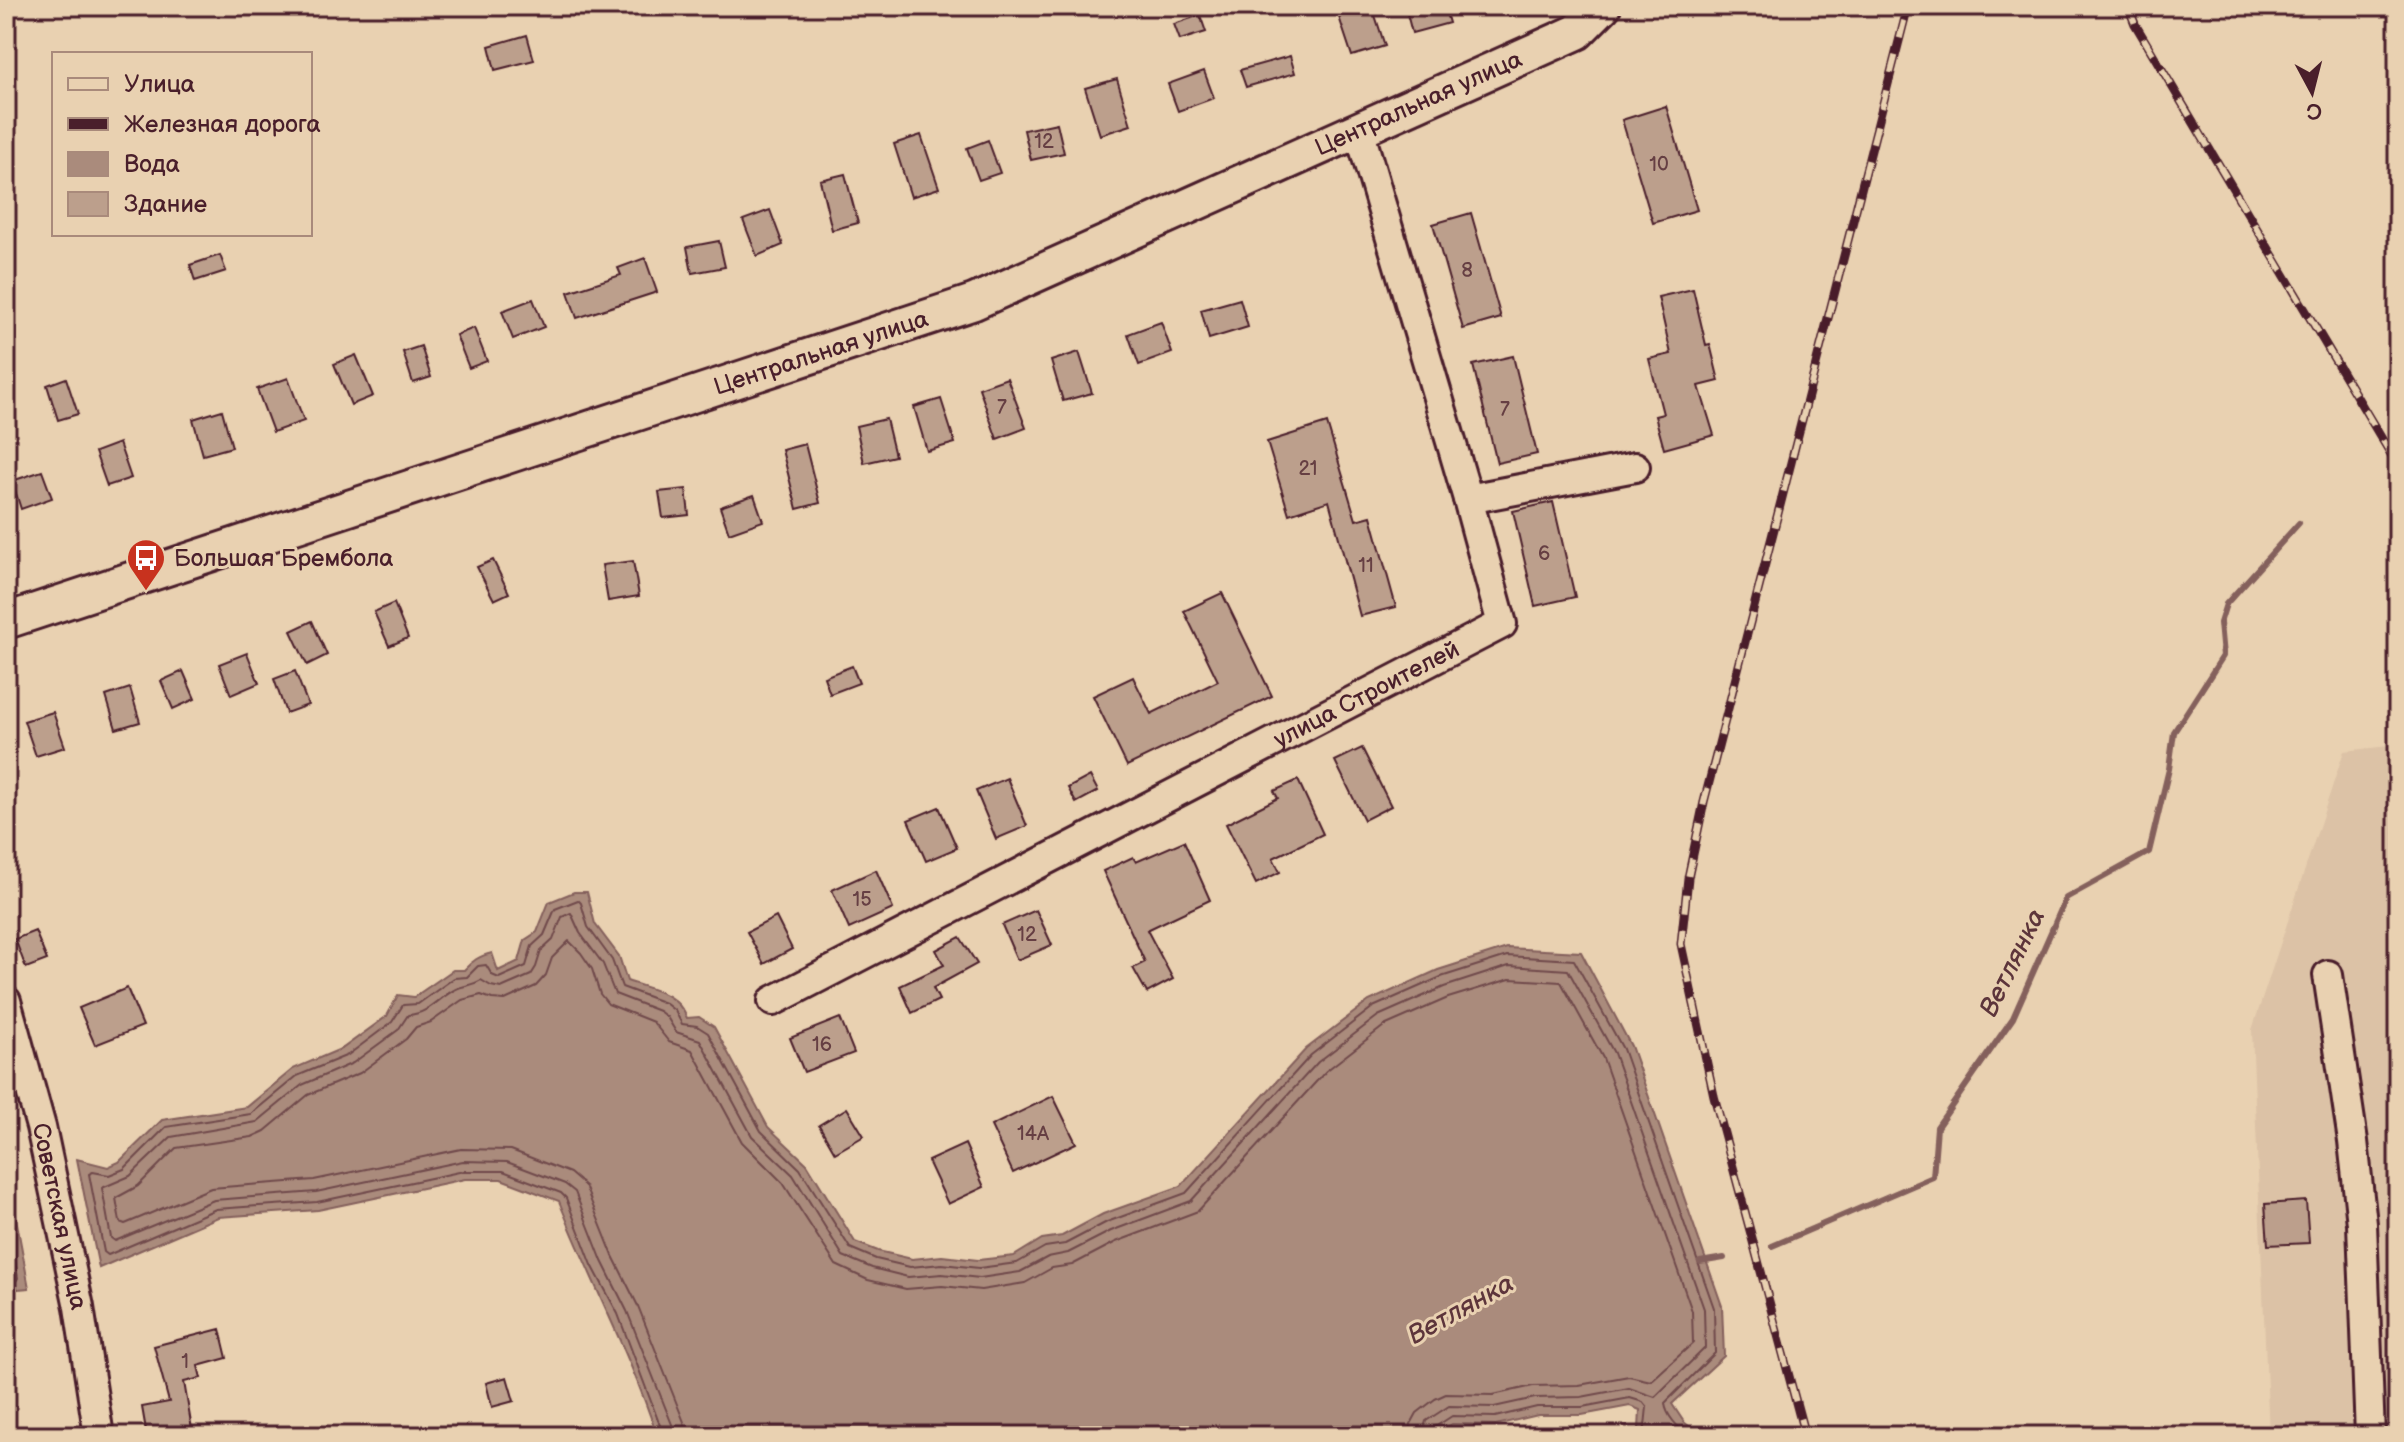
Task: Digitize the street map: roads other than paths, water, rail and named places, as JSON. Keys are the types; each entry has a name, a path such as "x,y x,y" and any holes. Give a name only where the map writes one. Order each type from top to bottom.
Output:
{"main road":[{"name":"Центральная улица","path":"6,621 974,302 1577,32 1603,6"}],"street":[{"name":"улица Строителей","path":"773,1001 1502,624 1359,130"},
{"path":"1468,499 1635,467"},
{"path":"2328,975 2362,1224 2370,1436"},
{"name":"Советская улица","path":"6,1001 41,1127 79,1307 99,1436"}],"water":[{"path":"574,892 587,892 595,924 619,956 627,981 670,997 687,1018 699,1017 714,1027 768,1127 807,1164 855,1242 912,1259 942,1256 978,1260 1014,1256 1042,1239 1062,1236 1103,1214 1181,1186 1306,1049 1369,1001 1438,970 1507,948 1581,952 1631,1046 1722,1306 1724,1356 1672,1404 1684,1422 1701,1436 1635,1436 1639,1429 1640,1410 1630,1406 1582,1415 1538,1415 1496,1425 1452,1424 1436,1436 657,1436 635,1376 559,1201 501,1179 465,1179 318,1210 218,1217 99,1268 77,1159 108,1167 119,1162 162,1120 247,1107 293,1069 343,1048 387,1016 398,995 414,997 453,970 464,970 487,954 492,953 498,971 519,961 525,940 537,932 549,902"},
{"path":"6,1164 29,1288 6,1290"}],"waterway":[{"name":"Ветлянка","path":"1772,1246 1933,1177 1937,1127 2013,1018 2066,898 2149,852 2169,769 2174,732 2223,656 2220,623 2226,604 2299,523"},
{"name":"Ветлянка","path":"1700,1262 1724,1258"}],"railway":[{"path":"1805,1436 1714,1096 1681,944 1688,878 1704,802 1908,6"},
{"path":"2128,6 2135,24 2398,466"}],"place":[{"name":"Большая Брембола","path":"146,592"}]}
